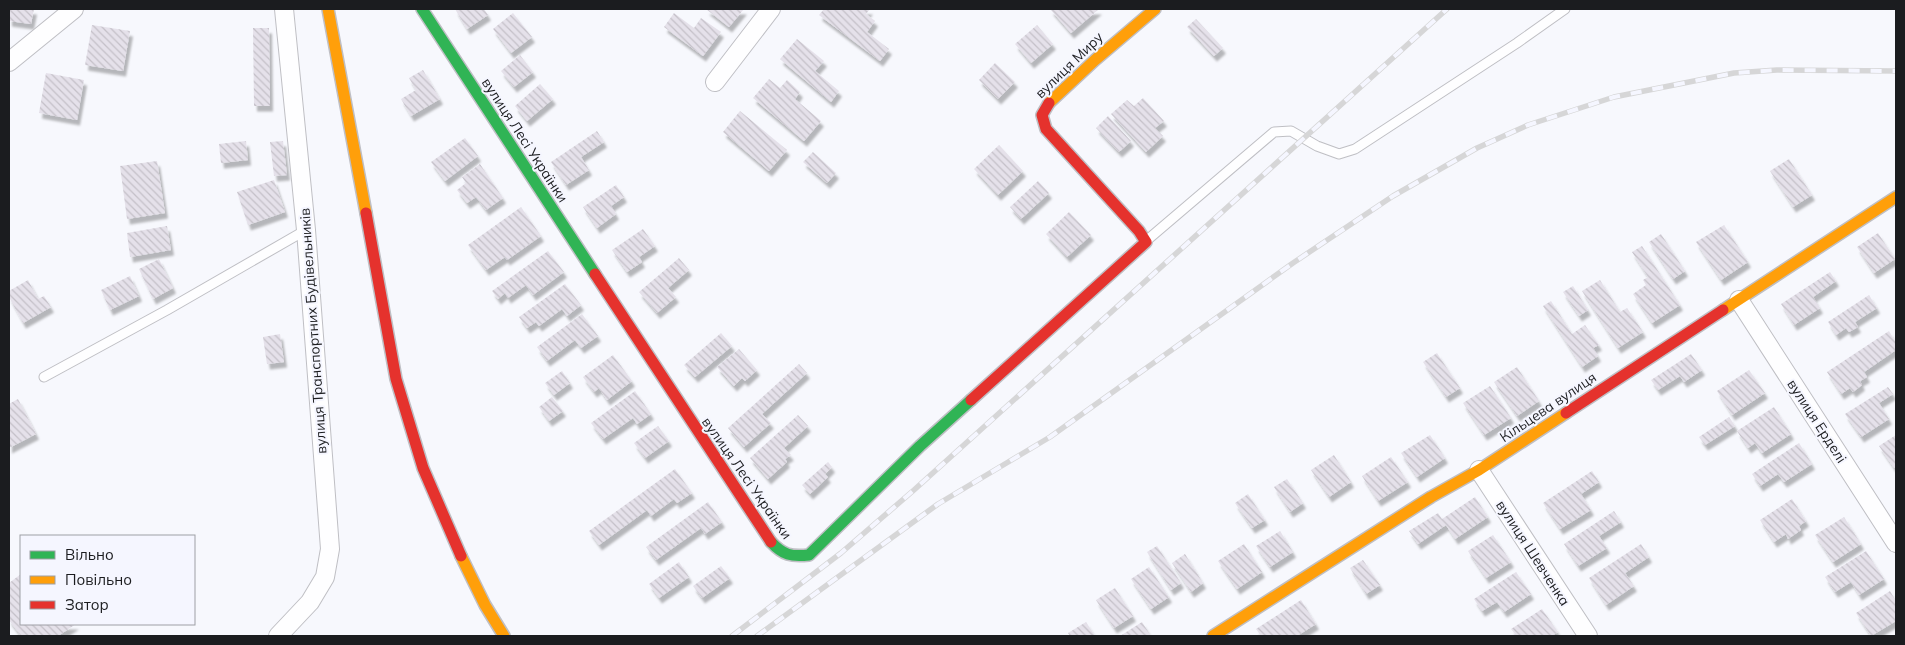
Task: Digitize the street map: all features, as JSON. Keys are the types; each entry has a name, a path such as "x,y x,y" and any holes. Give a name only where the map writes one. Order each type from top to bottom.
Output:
{"street":[{"path":"9,62 74,9"},
{"name":"вулиця Транспортних Будівельників","path":"278,636 310,602 325,576 330,549 306,230 284,9"},
{"path":"328,9 396,379 423,468 484,605 504,636"},
{"name":"вулиця Лесі Українки","path":"422,9 767,537 782,553 793,558 809,555 920,446 1146,242"},
{"path":"715,82 771,9"},
{"name":"вулиця Миру","path":"1146,242 1139,231 1046,129 1042,116 1047,105 1059,93 1112,44 1155,9"},
{"name":"Кільцева вулиця","path":"1213,636 1233,631 1431,497 1479,470 1896,197"},
{"name":"вулиця Ерделі","path":"1739,300 1896,543"},
{"name":"вулиця Шевченка","path":"1479,470 1588,636"}],"lane":[{"path":"1146,242 1274,132 1291,131 1317,146 1339,154 1355,149 1517,43 1565,9"},
{"path":"44,377 167,310 306,230"}],"building":[{"path":"9,9 34,9 31,24 9,21"},
{"path":"455,9 484,9 488,15 467,29"},
{"path":"706,9 744,9 729,27"},
{"path":"824,9 870,9 866,14 875,21 867,32 889,49 880,61 819,15"},
{"path":"1050,9 1099,9 1071,33"},
{"path":"513,13 532,37 511,53 493,29"},
{"path":"674,13 694,28 701,18 721,32 703,56 664,27"},
{"path":"1196,19 1223,48 1214,56 1187,27"},
{"path":"92,25 130,31 123,71 85,65"},
{"path":"1037,25 1053,44 1031,63 1015,44"},
{"path":"253,28 269,28 270,106 254,106"},
{"path":"797,39 824,61 815,71 839,91 831,102 780,59"},
{"path":"520,55 533,72 514,87 501,71"},
{"path":"995,63 1015,82 998,99 979,80"},
{"path":"423,70 440,99 411,116 401,99 416,90 409,78"},
{"path":"46,73 84,80 77,120 39,113"},
{"path":"769,79 780,88 787,80 800,92 795,99 821,121 804,141 753,98"},
{"path":"540,84 553,99 527,121 515,106"},
{"path":"1143,98 1164,121 1155,128 1163,136 1146,152 1111,114 1127,100 1134,106"},
{"path":"740,111 787,150 769,171 723,132"},
{"path":"1108,116 1131,141 1119,152 1096,128"},
{"path":"597,131 604,142 581,157 589,170 566,185 551,162"},
{"path":"465,138 478,156 445,181 431,162"},
{"path":"246,141 248,160 221,163 219,144"},
{"path":"283,141 287,175 274,176 270,142"},
{"path":"999,145 1023,171 998,195 974,169"},
{"path":"813,152 836,173 827,183 803,162"},
{"path":"1789,159 1812,195 1793,207 1770,171"},
{"path":"157,161 165,213 127,219 120,166"},
{"path":"480,164 503,198 486,210 476,197 467,203 457,190 466,183 462,177"},
{"path":"274,180 285,212 248,225 237,192"},
{"path":"1038,181 1049,193 1021,219 1010,207"},
{"path":"616,185 624,197 611,206 616,214 597,228 583,207"},
{"path":"521,207 541,236 507,260 505,257 486,270 468,245"},
{"path":"1069,212 1091,235 1067,257 1046,234"},
{"path":"1724,225 1748,262 1721,280 1696,242"},
{"path":"167,226 171,250 130,257 127,233"},
{"path":"643,229 655,246 639,257 642,262 627,272 612,250"},
{"path":"1878,233 1895,259 1874,273 1857,247"},
{"path":"1661,234 1685,271 1673,279 1649,242"},
{"path":"1642,246 1680,305 1652,323 1633,294 1646,285 1643,280 1648,277 1632,252"},
{"path":"548,251 564,272 533,295 526,285 508,298 505,293 498,299 492,291"},
{"path":"679,258 689,270 668,288 676,297 657,313 639,292"},
{"path":"159,259 173,288 153,299 139,269"},
{"path":"1830,272 1836,281 1813,297 1820,308 1794,325 1781,304"},
{"path":"130,276 139,296 110,310 101,290"},
{"path":"28,280 38,299 44,296 51,307 23,323 9,297 9,291"},
{"path":"1600,280 1620,312 1627,308 1643,332 1618,348 1582,291"},
{"path":"565,284 581,305 567,316 562,309 539,326 536,322 527,328 519,317"},
{"path":"1573,286 1588,310 1579,316 1563,292"},
{"path":"1869,295 1877,308 1855,322 1858,327 1849,332 1846,328 1836,335 1828,322"},
{"path":"1551,301 1572,334 1585,325 1599,345 1593,348 1598,356 1582,367 1543,306"},
{"path":"582,314 598,336 581,348 575,340 547,361 537,347"},
{"path":"1889,331 1896,343 1896,350 1864,372 1867,377 1860,381 1862,385 1853,392 1850,388 1841,394 1827,372"},
{"path":"721,333 732,346 695,377 684,365"},
{"path":"280,334 284,362 267,364 263,337"},
{"path":"739,349 757,370 745,381 742,378 734,386 717,367"},
{"path":"1437,353 1460,388 1446,397 1423,362"},
{"path":"1691,354 1702,370 1684,382 1680,376 1658,390 1651,380"},
{"path":"613,355 632,381 607,400 599,388 594,392 583,377"},
{"path":"799,364 807,373 762,414 771,423 744,447 728,428"},
{"path":"1517,367 1539,401 1517,416 1494,382"},
{"path":"1749,370 1765,393 1732,415 1717,391"},
{"path":"562,371 570,383 554,395 545,383"},
{"path":"1490,386 1511,418 1484,435 1463,403"},
{"path":"1888,387 1893,394 1879,403 1889,419 1861,437 1845,414"},
{"path":"635,391 651,414 637,424 633,418 603,439 591,423"},
{"path":"552,397 563,411 549,421 539,407"},
{"path":"18,399 36,434 9,448 9,404"},
{"path":"1774,407 1791,434 1762,453 1755,443 1748,448 1737,431"},
{"path":"798,415 808,426 784,448 791,455 785,459 787,462 768,479 750,458"},
{"path":"1729,417 1735,426 1705,445 1699,437"},
{"path":"658,426 669,441 645,458 634,443"},
{"path":"1430,435 1445,458 1417,477 1401,453"},
{"path":"1896,435 1896,467 1894,468 1879,446"},
{"path":"1799,443 1812,464 1784,482 1778,474 1760,486 1752,474"},
{"path":"1334,455 1351,482 1329,497 1311,470"},
{"path":"1391,457 1408,482 1378,501 1362,476"},
{"path":"828,462 832,467 825,474 828,477 810,494 802,485"},
{"path":"675,469 692,493 677,503 674,499 651,516 647,510 599,545 589,531"},
{"path":"1592,471 1599,482 1581,494 1591,510 1560,529 1543,503"},
{"path":"1287,479 1303,503 1290,512 1274,487"},
{"path":"1248,494 1265,520 1252,528 1235,503"},
{"path":"1475,497 1488,517 1455,539 1446,525 1418,544 1409,531 1438,513 1442,519"},
{"path":"1792,499 1806,521 1799,526 1801,530 1788,539 1786,534 1774,542 1760,520"},
{"path":"708,502 722,522 705,534 701,528 656,560 646,547"},
{"path":"1614,511 1621,522 1599,536 1607,548 1578,566 1564,544"},
{"path":"1844,517 1861,544 1833,562 1815,535"},
{"path":"1280,531 1293,552 1270,567 1256,546"},
{"path":"1493,535 1511,562 1486,578 1468,551"},
{"path":"1244,544 1262,572 1237,589 1218,561"},
{"path":"1641,544 1649,557 1625,573 1634,586 1606,605 1589,578"},
{"path":"1157,546 1181,583 1171,590 1147,552"},
{"path":"1866,551 1884,579 1859,595 1851,582 1835,592 1825,577"},
{"path":"1185,554 1203,583 1191,592 1172,563"},
{"path":"1363,560 1380,585 1366,594 1350,568"},
{"path":"679,562 689,577 659,598 649,584"},
{"path":"721,566 730,578 702,598 693,586"},
{"path":"1149,567 1169,597 1151,609 1131,579"},
{"path":"1516,572 1531,594 1504,612 1497,602 1482,611 1474,599"},
{"path":"20,575 20,625 74,625 58,636 21,636 9,620 9,583"},
{"path":"1115,588 1133,616 1114,628 1096,600"},
{"path":"1890,591 1896,601 1896,621 1871,636 1856,613"},
{"path":"1301,600 1316,624 1297,636 1261,636 1256,629"},
{"path":"1542,609 1558,632 1552,636 1512,636 1515,634 1511,629"},
{"path":"1086,622 1095,636 1070,636 1068,633"},
{"path":"1142,622 1151,636 1120,636"}],"railway":[{"path":"732,636 841,553 914,490 1447,9"},
{"path":"757,636 938,504 1050,437 1293,263 1393,196 1477,148 1528,125 1614,97 1734,73 1777,70 1896,71"}],"traffic: fast":[{"path":"422,9 595,274"},
{"path":"771,542 779,550 788,554 797,556 809,555 920,446 971,400"}],"traffic: slow":[{"path":"328,9 366,213"},
{"path":"1049,103 1095,60 1155,9"},
{"path":"1723,310 1896,197"},
{"path":"1213,636 1431,497 1479,470 1566,413"},
{"path":"461,556 485,605 504,636"}],"traffic: jam":[{"path":"971,400 1146,242 1139,231 1046,129 1042,115 1049,103"},
{"path":"366,213 396,379 423,468 461,556"},
{"path":"595,274 771,542"},
{"path":"1566,413 1723,310"}]}
